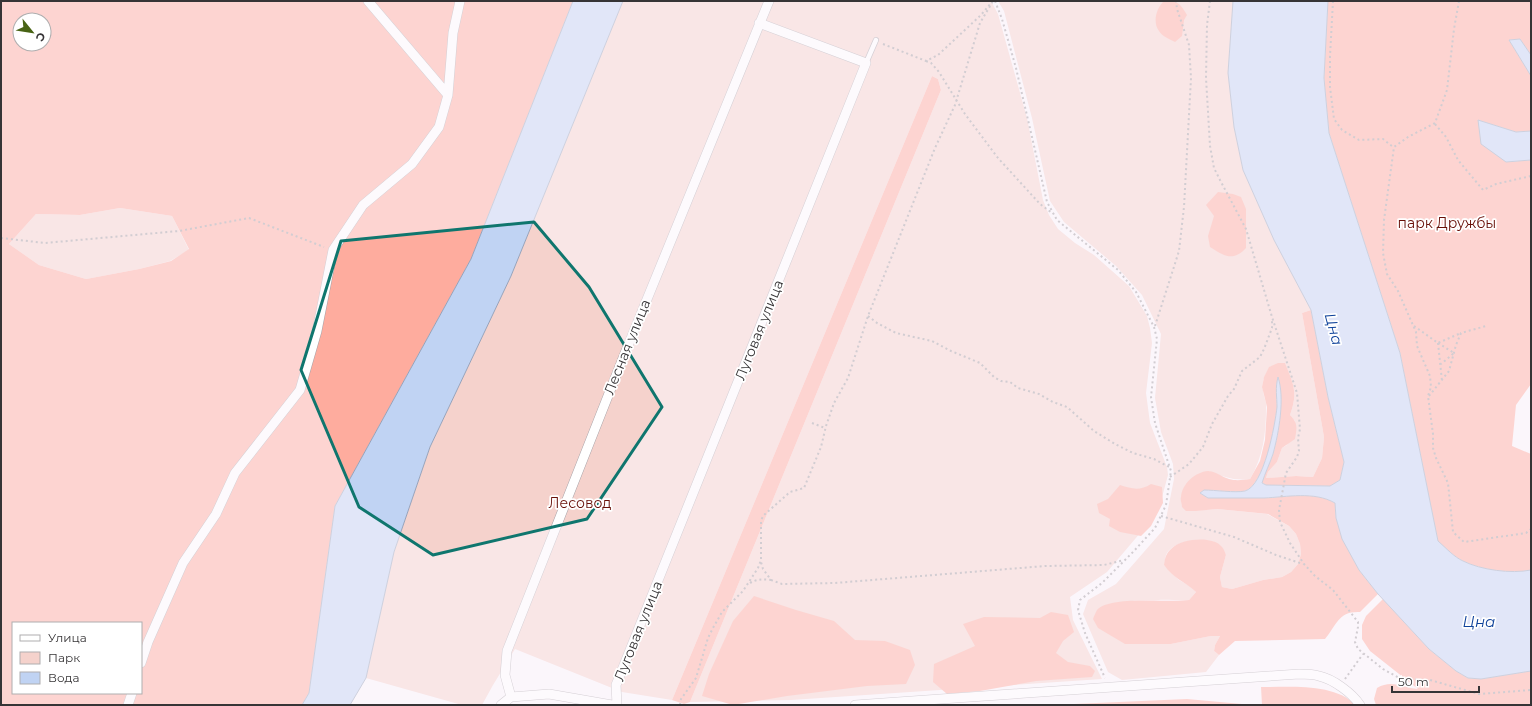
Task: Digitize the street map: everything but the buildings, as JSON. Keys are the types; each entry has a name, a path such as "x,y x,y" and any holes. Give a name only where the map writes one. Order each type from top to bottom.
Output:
{"street":[{"path":"368,1 448,96"},
{"path":"142,660 148,642 183,563 216,514 235,473 300,390 317,331 333,250 363,205 412,164 439,127 448,96 453,33 460,1"},
{"name":"Лесная улица","path":"511,697 505,675 507,651 623,358 769,1"},
{"path":"759,23 866,63"},
{"name":"Луговая улица","path":"617,705 616,685 866,63"},
{"path":"855,705 1299,674 1320,676 1340,686 1354,696 1360,705"},
{"path":"128,705 132,694"},
{"path":"501,705 511,697 549,694 612,705"}],"lane":[{"path":"866,63 876,40"}],"path":[{"path":"926,61 938,55 994,1"},
{"path":"680,705 681,699 696,678 708,638 722,612 754,577 760,560 761,520 764,515 790,492 804,488 821,447 825,428 834,403 848,378 868,316 935,148 956,101 980,23 994,1"},
{"path":"994,1 1002,18 1016,68 1047,202 1057,220 1118,270 1136,292 1154,327 1157,339 1152,397 1155,423 1170,468 1166,505 1155,528 1102,583 1080,600 1078,610 1085,632 1109,688"},
{"path":"1154,327 1179,250 1184,207 1191,78 1189,45 1177,9 1176,1"},
{"path":"1210,1 1207,26 1206,78 1210,146 1214,168 1246,229 1272,317 1297,393 1299,416 1299,451 1297,458 1286,473 1283,497 1279,510 1280,522 1290,543 1304,564 1315,576 1333,590 1358,622 1355,642 1358,649 1383,669 1401,679 1430,680 1479,694 1531,690"},
{"path":"1333,1 1330,87 1334,119 1342,130 1359,140 1383,139 1394,147"},
{"path":"1459,1 1454,29 1447,90 1435,123 1408,137 1394,147 1384,220 1383,253 1388,274 1398,291 1416,332 1417,346 1430,376 1431,388 1428,396 1433,434 1433,448 1448,483 1453,532 1464,542 1526,533 1531,529"},
{"path":"876,40 931,63 940,72 956,101 981,137 998,158 1040,204 1053,213"},
{"path":"1435,123 1446,138 1458,160 1483,190 1496,184 1531,176"},
{"path":"1,238 45,243 179,231 249,218 333,250"},
{"path":"868,316 896,333 932,341 980,363 994,377 1010,382 1018,388 1039,394 1053,402 1067,407 1094,431 1115,444 1133,453 1154,459 1170,468"},
{"path":"1170,477 1189,464 1203,447 1212,424 1237,385 1242,371 1260,356 1264,349 1272,328 1272,317"},
{"path":"1413,326 1454,353"},
{"path":"1438,343 1461,333 1486,326"},
{"path":"1428,396 1449,371 1461,333"},
{"path":"1438,343 1442,381"},
{"path":"1441,364 1454,353"},
{"path":"812,423 825,428"},
{"path":"1161,516 1234,537 1276,555 1304,564"},
{"path":"760,560 763,569 771,580"},
{"path":"748,585 755,580 764,579 782,584 843,583 1045,566 1104,565 1125,560"},
{"path":"1340,686 1363,654"}],"highlighted area":[{"path":"534,222 589,287 662,407 587,519 433,555 359,507 301,370 341,241"}],"green space":[{"path":"1,1 573,1 471,259 335,506 309,693 302,705 1,705","holes":["120,208 172,216 189,249 171,261 86,279 39,265 9,244 36,214 80,215"]},
{"name":"Лесовод","path":"623,1 991,1 998,14 1027,118 1043,200 1049,215 1058,229 1075,243 1094,255 1129,286 1147,316 1150,328 1152,343 1146,393 1150,423 1167,467 1168,475 1158,512 1107,572 1070,597 1073,620 1102,679 791,700 690,702 941,90 938,79 932,76 672,700 622,692 515,649 482,705 462,705 366,678 394,552 430,447 511,276"},
{"path":"998,1 1233,1 1228,73 1234,127 1243,170 1274,240 1311,310 1302,313 1324,437 1322,458 1313,477 1296,476 1266,478 1268,472 1277,462 1282,448 1287,445 1295,421 1290,415 1294,401 1294,389 1285,364 1270,367 1264,378 1263,384 1266,405 1263,445 1258,462 1250,479 1229,478 1209,471 1181,497 1182,506 1187,511 1217,509 1267,514 1289,526 1296,534 1300,544 1301,554 1298,564 1291,572 1282,577 1263,580 1232,589 1222,587 1220,577 1226,555 1213,541 1201,540 1180,543 1169,550 1166,555 1164,565 1179,580 1196,592 1189,600 1139,601 1107,605 1171,644 1211,636 1220,636 1215,645 1214,651 1219,655 1206,672 1122,680 1108,672 1083,614 1088,600 1116,584 1164,529 1174,479 1173,464 1161,432 1155,398 1161,334 1142,295 1116,266 1064,222 1050,201 1032,118 1004,11"},
{"path":"1164,1 1176,2 1187,15 1184,20 1182,36 1175,42 1162,34 1157,27 1157,11"},
{"name":"парк Дружбы","path":"1328,1 1531,1 1531,55 1520,39 1509,40 1531,76 1531,131 1516,132 1478,120 1506,162 1531,160 1531,384 1516,405 1512,446 1531,454 1531,570 1514,572 1478,567 1453,555 1438,542 1400,353 1329,133 1324,78"},
{"path":"932,76 938,79 941,90 690,702 684,704 672,700"},
{"path":"1218,192 1233,194 1241,197 1246,209 1246,248 1237,255 1224,255 1210,247 1208,236 1214,216 1206,205"},
{"path":"120,208 172,216 189,250 170,261 139,269 86,279 39,265 9,244 36,214 80,215"},
{"path":"1311,310 1328,397 1344,462 1340,480 1330,486 1266,485 1261,482 1273,454 1279,427 1281,395 1278,378 1276,389 1277,408 1274,428 1263,468 1257,479 1251,487 1240,492 1204,490 1200,493 1208,498 1310,496 1327,499 1335,503 1336,518 1359,570 1378,594 1360,612 1353,612 1342,616 1325,639 1235,641 1219,655 1214,651 1215,645 1220,636 1211,636 1171,644 1125,644 1098,628 1093,619 1097,610 1104,605 1141,600 1189,600 1196,592 1175,577 1164,565 1168,552 1182,542 1205,540 1218,543 1226,555 1220,577 1222,587 1232,589 1263,580 1282,577 1291,572 1298,564 1301,554 1300,544 1296,534 1289,526 1268,514 1217,509 1186,511 1182,507 1181,498 1182,492 1187,483 1194,476 1203,472 1213,472 1232,480 1250,479 1260,461 1265,440 1267,407 1262,387 1264,377 1269,367 1278,363 1285,363 1293,383 1294,401 1290,415 1296,423 1296,432 1295,439 1282,448 1277,462 1268,472 1266,478 1296,476 1313,477 1322,458 1324,437 1302,313"},
{"path":"1151,484 1162,487 1163,503 1151,526 1141,536 1120,532 1109,526 1110,519 1099,513 1097,504 1108,499 1120,485 1136,489 1143,488"},
{"path":"754,596 834,621 855,640 885,641 910,650 915,665 906,684 867,686 787,696 733,705 702,696 709,674 733,621"},
{"path":"1383,599 1429,649 1456,671 1468,678 1481,679 1531,671 1531,705 1376,705 1374,699 1377,688 1382,685 1393,684 1418,689 1370,651 1362,639 1362,625 1366,616"},
{"path":"1051,612 1068,615 1074,632 1063,641 1056,653 1068,662 1090,666 1095,671 1092,677 1036,681 980,691 947,694 933,682 934,664 975,646 963,624 984,617 1040,618"},
{"path":"1261,687 1298,687 1324,690 1347,698 1355,705 1262,705"},
{"path":"1187,699 1253,705 1051,705"}],"water":[{"path":"573,1 623,1 511,276 430,447 394,552 366,678 350,705 302,705 309,693 335,506 471,259"},
{"name":"Цна","path":"1233,1 1328,1 1324,78 1329,133 1400,353 1438,541 1453,555 1478,567 1514,572 1531,570 1531,671 1481,679 1468,678 1456,671 1429,649 1378,594 1359,570 1342,539 1336,518 1335,503 1327,499 1309,496 1208,498 1200,493 1204,490 1241,492 1252,487 1263,467 1271,440 1277,407 1276,389 1278,377 1281,395 1279,426 1273,454 1262,483 1266,485 1330,486 1340,480 1344,462 1328,397 1311,310 1274,240 1243,170 1234,127 1228,73"},
{"path":"1520,39 1531,55 1531,76 1509,40"},
{"path":"1478,120 1516,132 1531,131 1531,160 1506,162 1481,144"}]}
